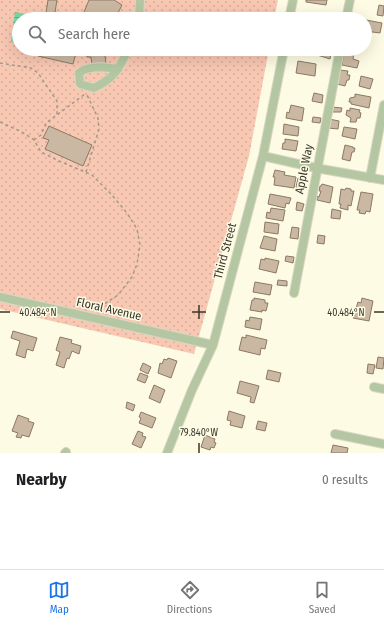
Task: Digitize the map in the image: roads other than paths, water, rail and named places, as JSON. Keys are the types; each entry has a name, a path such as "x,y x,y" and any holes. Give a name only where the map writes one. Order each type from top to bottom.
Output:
{"street":[{"path":"139,12 140,0"},
{"path":"290,12 293,0"},
{"path":"347,12 350,0"},
{"path":"118,69 124,56"},
{"name":"Third Street","path":"167,453 192,390 213,345 263,156 283,56"},
{"name":"Apple Way","path":"294,293 316,168 339,56"},
{"path":"370,178 384,105"},
{"path":"263,156 316,168 384,180"},
{"name":"Floral Avenue","path":"0,297 213,345"},
{"path":"374,387 384,389"},
{"path":"335,434 384,444"}]}
